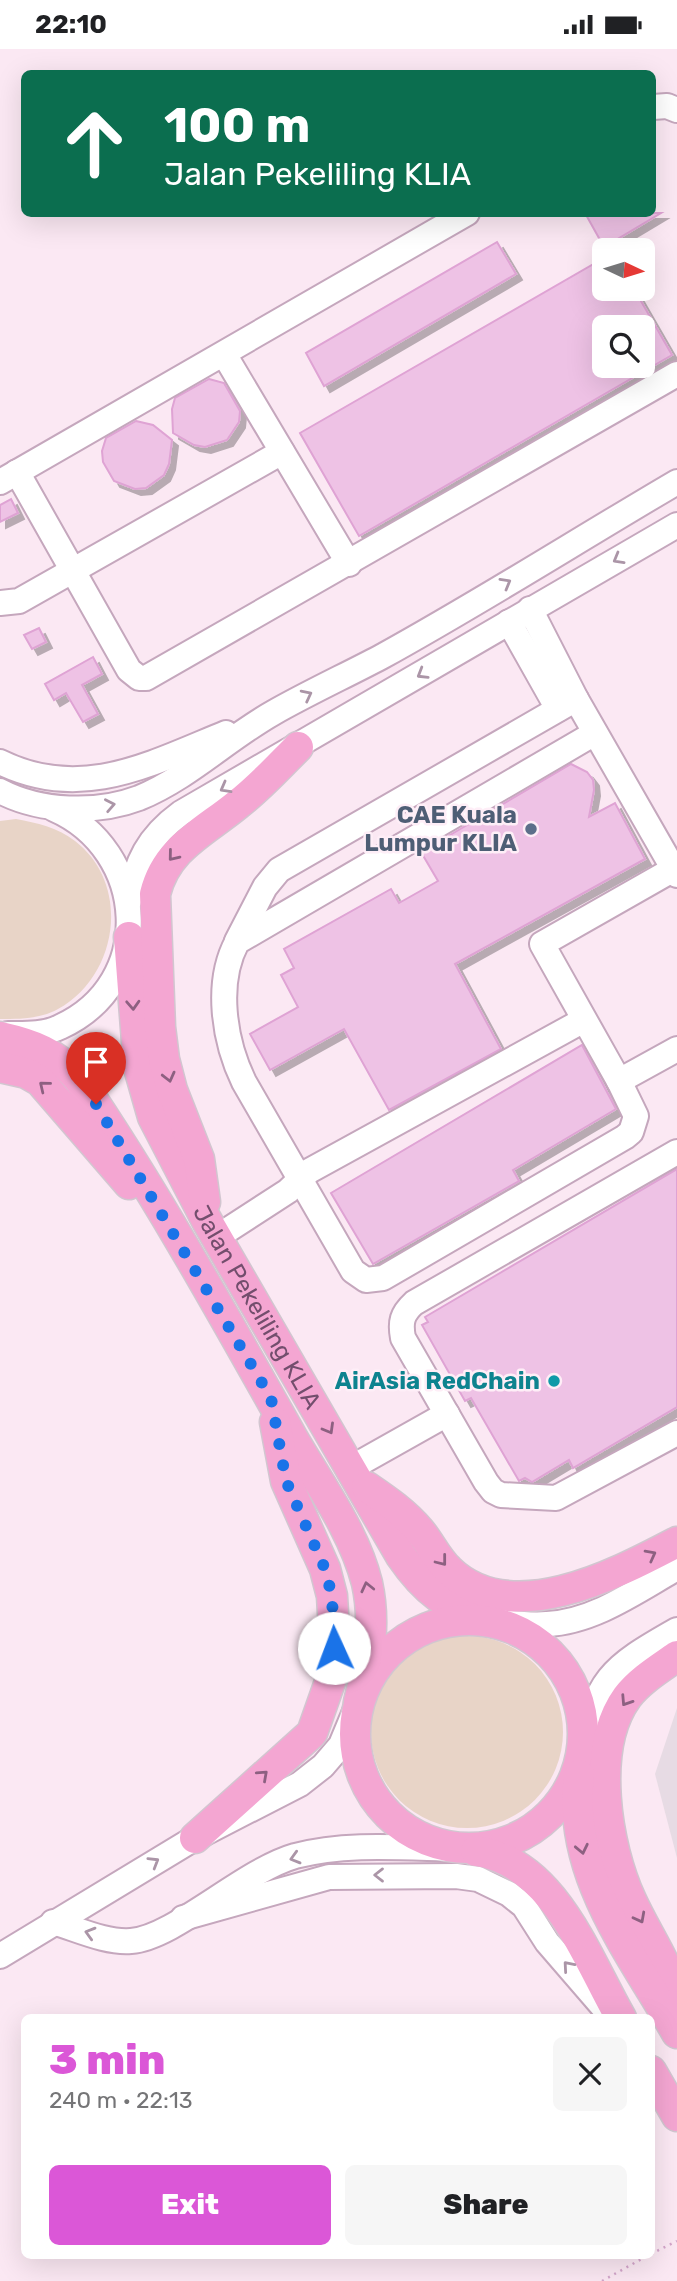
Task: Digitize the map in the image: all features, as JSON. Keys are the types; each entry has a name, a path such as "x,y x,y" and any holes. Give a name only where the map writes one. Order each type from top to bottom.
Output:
{"main road":[{"path":"212,1229 199,1159 172,1090 164,1059 160,1027 155,894 160,875 180,847 240,803 298,747"},
{"name":"Jalan Pekeliling KLIA","path":"129,937 136,1042 146,1095 164,1141 212,1229 418,1582 435,1597 487,1620 523,1631 551,1652 572,1683 583,1719 577,1815 579,1841 592,1885 677,2033"},
{"name":"Jalan Pekeliling KLIA","path":"0,1036 29,1043 65,1063 96,1104 271,1398 348,1536 366,1580 372,1609 372,1633 354,1736 360,1769 375,1800 408,1830 427,1841 491,1853 512,1861 544,1887 619,2014"},
{"path":"0,1067 26,1073 54,1094 86,1138 170,1228"},
{"path":"195,1838 312,1733 331,1679 334,1648 332,1596 325,1569 286,1481 271,1398"},
{"path":"355,1474 405,1515 449,1571 482,1590 500,1594 539,1595 570,1590 622,1571 677,1542"},
{"name":"Jalan Pekeliling KLIA","path":"359,1702 372,1672 394,1647 413,1635 454,1619 487,1620"},
{"path":"677,1656 640,1682 616,1717 610,1739 606,1788 608,1818 621,1875 670,1974 677,1997"},
{"name":"Jalan Pekeliling KLIA","path":"460,1849 487,1848 514,1840 538,1826 558,1807 573,1783 582,1757"},
{"path":"655,2078 677,2116"}],"street":[{"path":"656,107 667,106 677,110"},
{"path":"460,217 8,477 72,571 129,670 139,678 146,678 349,564 677,374"},
{"path":"224,354 349,564"},
{"path":"0,603 19,601 282,452"},
{"path":"0,762 37,778 60,781 107,776 134,770 272,713 382,656 677,482"},
{"path":"129,901 134,870 143,851 165,825 519,615 677,525"},
{"path":"519,615 567,704 595,733 675,872 542,944 636,1116 631,1132 625,1137 374,1281 366,1280 353,1271 244,1082 233,1051 225,998 228,965 237,941 265,887 279,870 567,704"},
{"path":"0,790 42,804 90,808 138,798 171,782 272,713"},
{"path":"237,941 595,733"},
{"name":"Jalan Pekeliling KLIA","path":"0,802 42,804 87,828 104,844 120,871 129,901 129,937 116,975 93,1006 60,1028 33,1034 0,1036"},
{"path":"212,1229 288,1191 301,1179 584,1020"},
{"path":"619,1081 677,1049"},
{"path":"677,1152 406,1310 401,1318 403,1338 493,1491 511,1497 556,1498 677,1433"},
{"path":"355,1474 447,1414"},
{"path":"487,1620 526,1624 568,1621 615,1603 677,1568"},
{"path":"582,1757 589,1718 598,1693 635,1654 677,1630"},
{"path":"0,1956 195,1838 300,1784 323,1766 341,1745 359,1702"},
{"path":"53,1922 117,1941 132,1941 148,1937 183,1918 242,1880 295,1857 351,1848 460,1849"},
{"path":"183,1918 329,1877 456,1876 478,1879 509,1894 524,1906 547,1942 610,2014"}],"path":[{"path":"655,2252 677,2241"},
{"path":"602,2281 642,2259"}],"shaded area":[{"path":"16,819 61,832 75,841 93,859 105,881 110,905 110,929 105,953 94,975 78,994 58,1009 44,1015 0,1019 0,821"},
{"path":"467,1636 504,1644 535,1664 555,1695 563,1732 555,1769 535,1800 504,1820 467,1828 430,1820 399,1800 379,1769 371,1732 379,1695 399,1664 430,1644"},
{"path":"677,1708 677,1858 655,1774"}],"building":[{"path":"587,217 654,217 619,238 599,238"},
{"path":"497,242 516,274 324,386 306,353"},
{"path":"592,265 592,301 641,301 649,315 592,315 592,378 632,378 359,536 300,433"},
{"path":"655,325 672,355 655,365"},
{"path":"209,379 224,383 240,411 239,422 227,440 205,447 194,445 173,433 172,409 175,398"},
{"path":"136,421 153,425 172,440 169,464 164,475 146,488 135,489 114,481 103,462 102,451 106,438"},
{"path":"11,499 18,513 0,522 0,505"},
{"path":"39,628 46,642 32,649 24,635"},
{"path":"93,657 102,674 82,685 98,714 83,722 66,693 54,700 45,684"},
{"path":"571,764 587,772 593,780 589,817 615,803 645,859 455,964 501,1049 389,1110 344,1029 270,1070 250,1034 298,1007 281,975 294,968 284,949 391,889 399,903 438,881 421,852"},
{"path":"582,1045 616,1109 513,1170 519,1181 373,1264 331,1193"},
{"name":"AirAsia RedChain","path":"677,1169 677,1407 573,1468 569,1460 532,1482 525,1478 519,1481 471,1398 465,1401 422,1325 428,1322 425,1317"}],"place":[{"name":"CAE Kuala Lumpur KLIA","path":"531,829"},
{"name":"AirAsia RedChain","path":"554,1381"}],"route":[{"path":"96,1104 271,1398 286,1481 325,1569 332,1596 334,1648"}]}
